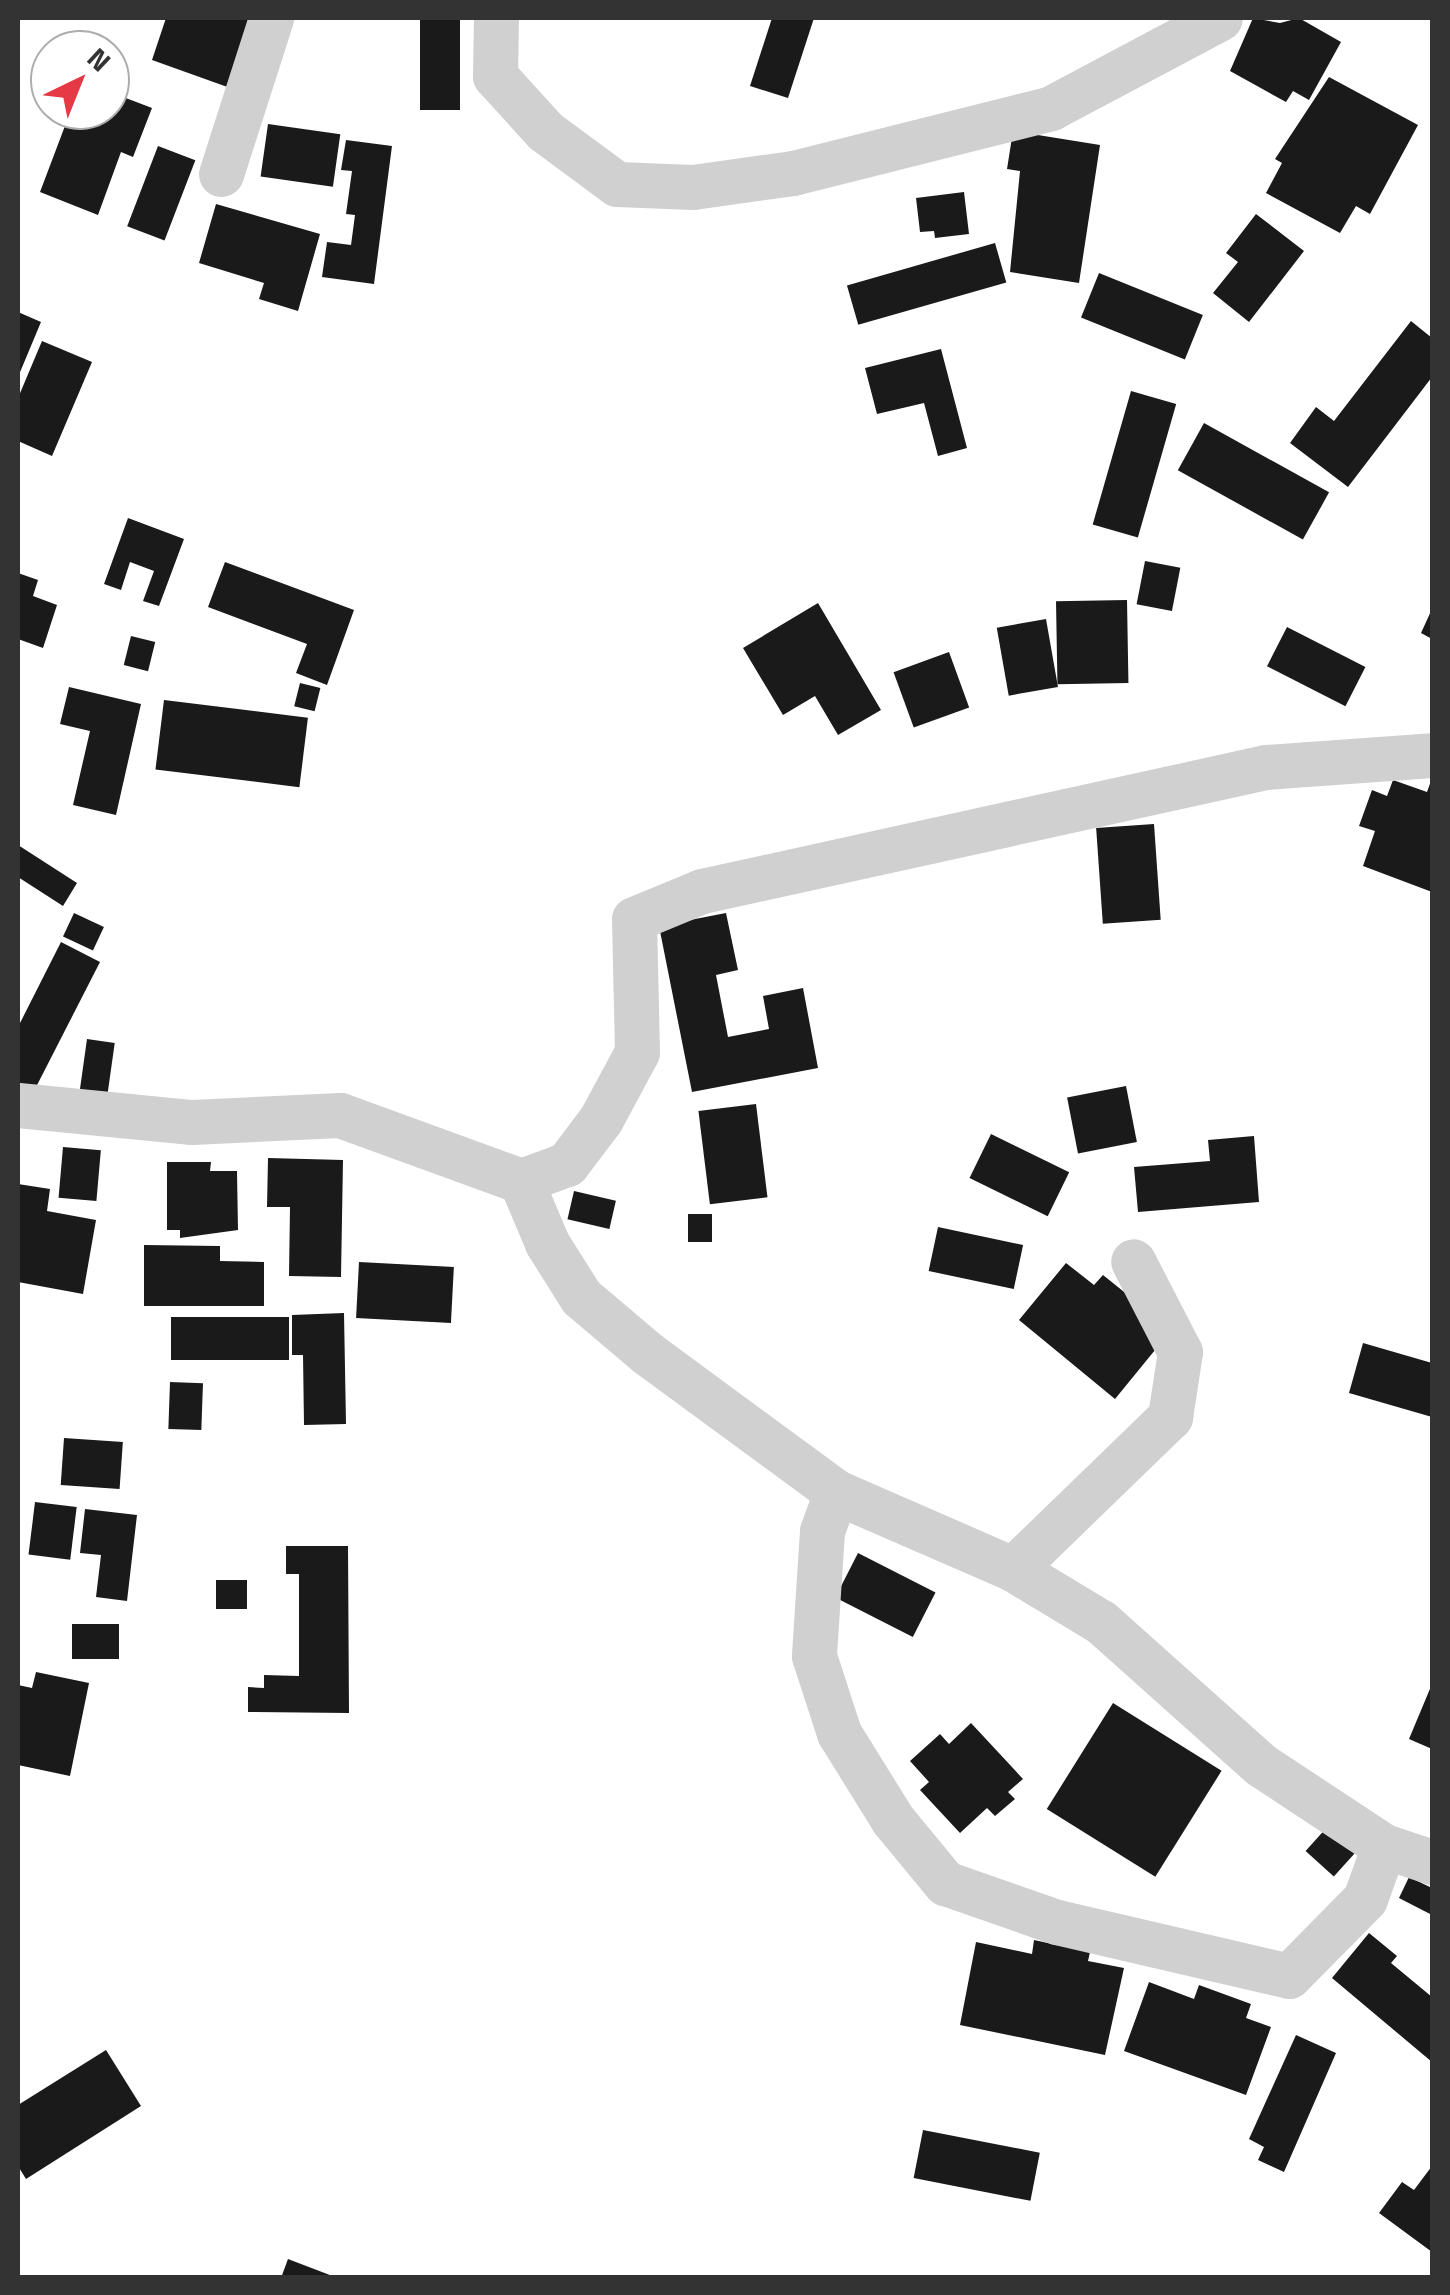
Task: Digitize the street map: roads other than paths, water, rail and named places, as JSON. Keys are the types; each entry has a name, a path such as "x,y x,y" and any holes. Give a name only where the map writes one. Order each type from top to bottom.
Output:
{"street":[{"path":"220,174 271,18"},
{"path":"496,18 495,76 544,131 617,184 692,187 793,173 1051,108 1220,18"},
{"path":"18,1105 192,1122 340,1115 521,1182 567,1164 601,1119 637,1052 634,919 702,891 1266,768 1432,755"},
{"path":"521,1182 546,1243 581,1298 836,1492 1013,1569 1101,1622 1262,1765 1384,1846 1432,1862"},
{"path":"1013,1569 1170,1417 1180,1352 1133,1261"},
{"path":"836,1492 822,1531 814,1656 839,1733 894,1820 945,1884 1057,1922 1289,1976 1365,1898 1384,1846"}]}
